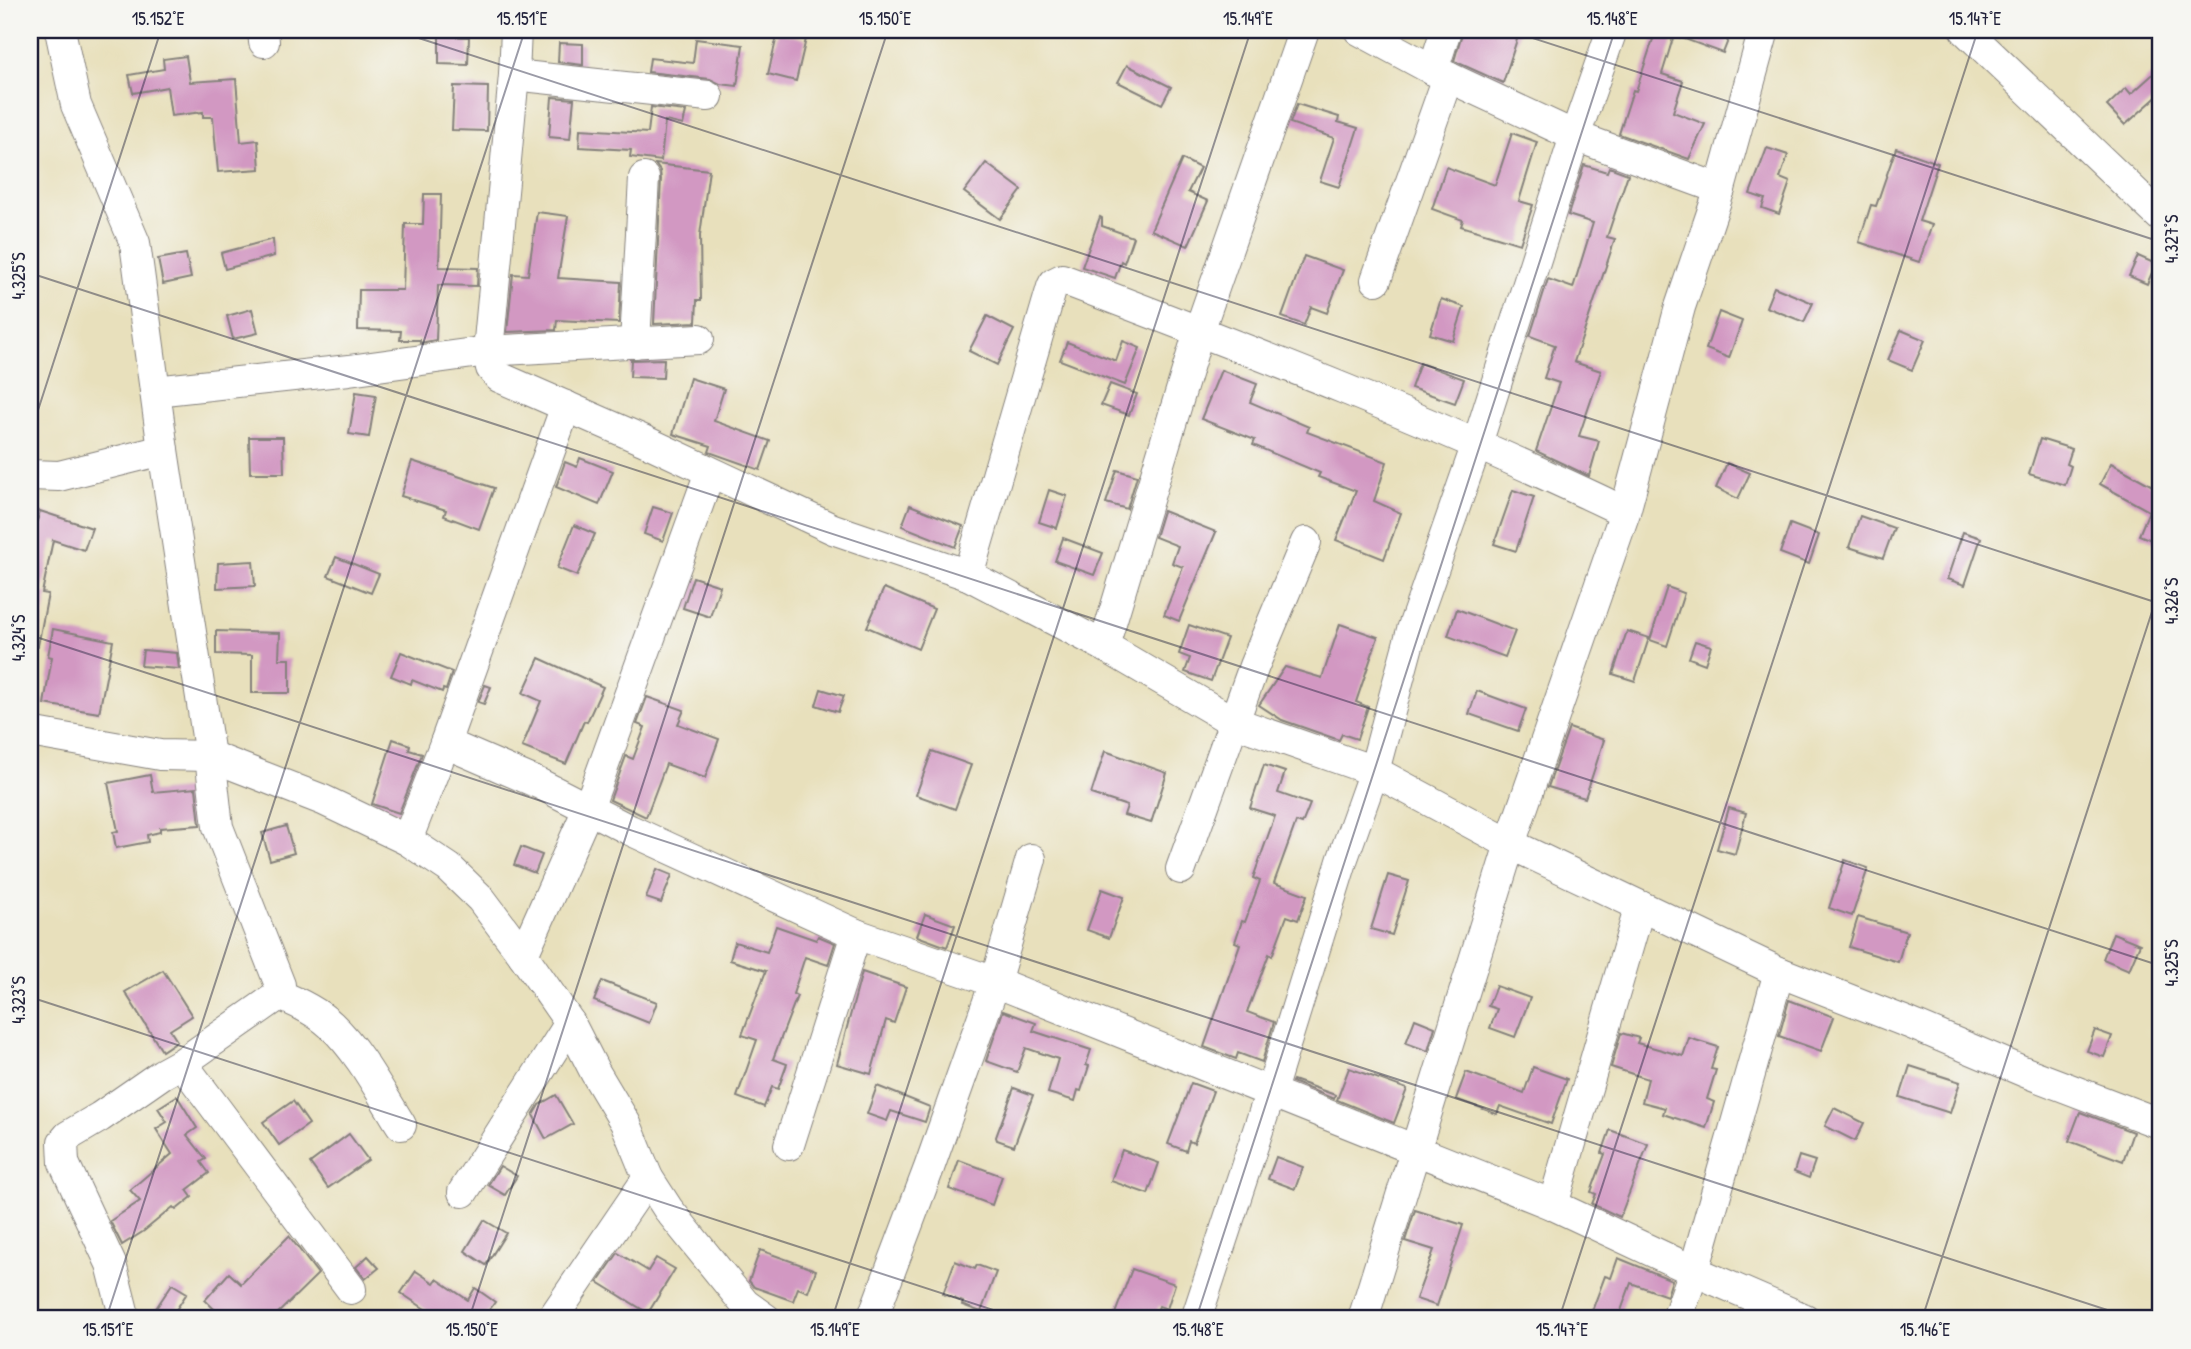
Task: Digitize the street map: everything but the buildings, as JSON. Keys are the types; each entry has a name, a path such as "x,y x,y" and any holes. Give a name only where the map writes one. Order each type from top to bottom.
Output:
{"street":[{"path":"60,30 76,105 135,243 218,827 281,985 279,995 183,1063 68,1136 64,1142 64,1163 111,1264 125,1319"},
{"path":"516,30 488,351 491,369 499,377 833,529 968,575 1104,646 1234,722 1374,771 1510,844 1779,972 2161,1124"},
{"path":"1104,646 1199,331 1304,30"},
{"path":"1359,30 1440,73 1576,136 1720,190"},
{"path":"1376,280 1440,73 1446,30"},
{"path":"1196,1319 1270,1094 1343,858 1374,771 1412,630 1478,444 1612,30"},
{"path":"1363,1319 1510,844 1625,512 1680,307 1720,190 1764,30"},
{"path":"1965,30 2161,217"},
{"path":"514,75 708,96"},
{"path":"635,343 644,178"},
{"path":"968,575 1054,283 1062,279 1199,331 1478,444 1625,512"},
{"path":"155,391 349,370 488,351 699,339"},
{"path":"407,840 445,743 566,406"},
{"path":"30,475 59,476 163,450"},
{"path":"523,955 588,809 710,472"},
{"path":"1181,869 1254,666 1306,542"},
{"path":"30,732 160,755 210,757 323,800 407,840 449,868 481,899 570,1023 626,1124 648,1178 748,1314"},
{"path":"445,743 540,784 630,830 856,934 995,982 1553,1205 1805,1319"},
{"path":"872,1319 995,982 1031,859"},
{"path":"1553,1205 1640,906"},
{"path":"789,1145 856,934"},
{"path":"1677,1319 1779,972"},
{"path":"279,995 301,1003 331,1025 355,1054 401,1125"},
{"path":"463,1192 570,1023"},
{"path":"183,1063 351,1289"},
{"path":"551,1319 648,1178"}]}
